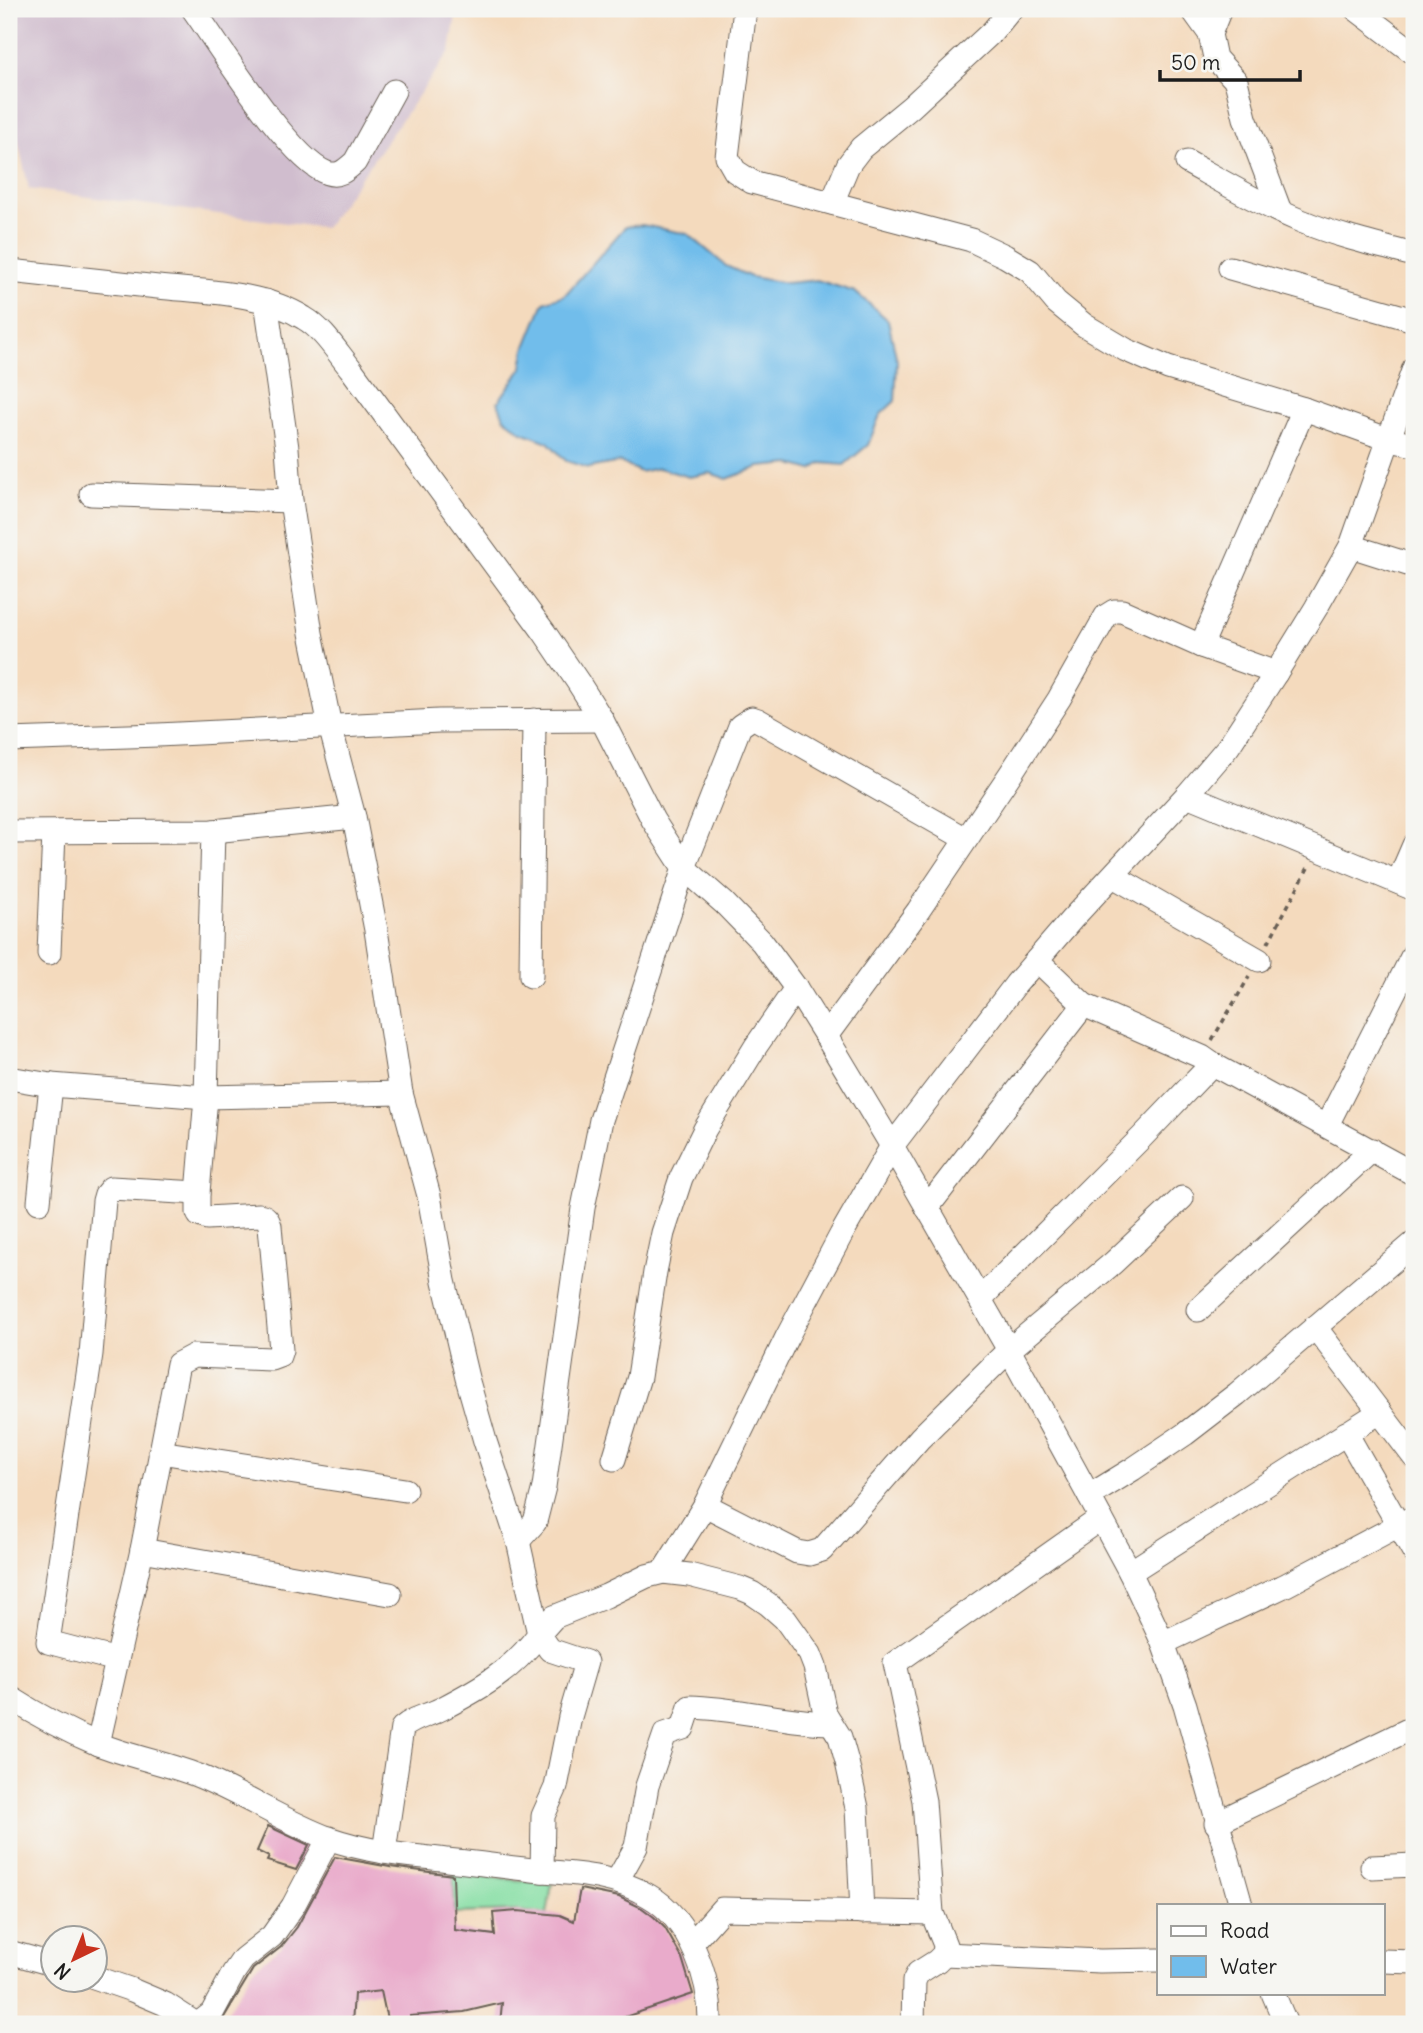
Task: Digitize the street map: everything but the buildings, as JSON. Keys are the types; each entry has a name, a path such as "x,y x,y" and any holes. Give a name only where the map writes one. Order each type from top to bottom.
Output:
{"street":[{"path":"193,9 281,132 318,169 328,174 345,171 355,162 394,91"},
{"path":"745,9 727,157 735,171 752,182 971,240 1030,271 1056,302 1084,325 1126,350 1168,368 1304,409 1390,440 1414,445"},
{"path":"832,203 848,165 861,148 911,107 993,31 1011,9"},
{"path":"1192,9 1210,34 1215,58 1236,81 1245,118 1280,211"},
{"path":"1210,34 1220,9"},
{"path":"1356,9 1414,53"},
{"path":"1187,162 1258,202 1303,222 1414,255"},
{"path":"1230,268 1414,320"},
{"path":"9,271 220,293 266,301 307,319 327,339 544,632 602,720 653,820 684,869 724,903 762,942 796,988 892,1146 1101,1518 1163,1643 1185,1705 1241,1904"},
{"path":"266,301 287,448 291,501 312,633 330,726 354,817 376,929 401,1093 429,1196 444,1281 467,1378 518,1541 539,1634 550,1650 586,1662 570,1717 556,1787 543,1816 542,1871"},
{"path":"663,1572 705,1505 793,1325 892,1146 1016,984 1228,747 1317,608 1351,546 1414,368"},
{"path":"1201,646 1304,409"},
{"path":"90,494 291,501"},
{"path":"1351,546 1414,566"},
{"path":"826,1036 918,911 1059,699 1106,616 1114,611 1122,611 1201,646 1276,673"},
{"path":"518,1541 535,1522 544,1487 583,1208 601,1120 684,869 740,726 752,718 965,839"},
{"path":"531,976 534,720"},
{"path":"9,740 439,721 602,720"},
{"path":"1187,795 1406,886 1414,845"},
{"path":"9,832 213,831 354,817"},
{"path":"98,1744 142,1550 178,1364 193,1356 271,1359 279,1356 281,1350 269,1222 264,1216 207,1218 199,1215 198,1193 206,1097 213,831"},
{"path":"49,953 54,833"},
{"path":"1113,876 1259,960"},
{"path":"1327,1125 1414,953"},
{"path":"1037,960 1084,1005 1202,1056 1212,1064 1414,1174"},
{"path":"614,1459 639,1377 663,1233 681,1178 712,1117 796,988"},
{"path":"927,1208 1084,1005"},
{"path":"980,1299 1212,1064"},
{"path":"9,1077 51,1085 206,1097 401,1093"},
{"path":"39,1202 51,1085"},
{"path":"1198,1310 1372,1150"},
{"path":"117,1660 48,1642 91,1354 104,1201 111,1188 198,1193"},
{"path":"705,1505 797,1552 809,1554 822,1550 920,1438 1009,1350 1112,1263 1182,1198"},
{"path":"1089,1496 1185,1434 1237,1394 1414,1243"},
{"path":"1315,1327 1414,1457"},
{"path":"1130,1572 1380,1412"},
{"path":"1346,1433 1407,1521 1414,1552"},
{"path":"160,1452 405,1490"},
{"path":"913,2024 914,1981 918,1973 944,1954 945,1945 932,1913 924,1801 895,1663 1101,1518"},
{"path":"1163,1643 1286,1586 1407,1521"},
{"path":"142,1550 390,1594"},
{"path":"384,1852 401,1728 409,1721 437,1711 468,1694 508,1669 525,1653 554,1617 647,1576 663,1572 689,1575 752,1593 785,1619 810,1654 821,1699 840,1737 857,1808 862,1912"},
{"path":"9,1697 61,1727 98,1744 195,1774 329,1838 384,1852 579,1873 617,1881 650,1896 668,1910 692,1943 708,1994 710,2024"},
{"path":"617,1881 636,1847 646,1787 665,1734 683,1728 690,1707 721,1708 788,1720 831,1723"},
{"path":"1216,1823 1414,1727"},
{"path":"108,1982 165,2004 197,2024 212,2014 243,1959 272,1936 293,1906 329,1838"},
{"path":"1372,1867 1414,1865"},
{"path":"692,1943 722,1909 932,1913"},
{"path":"9,1952 38,1960"},
{"path":"944,1954 1100,1961 1157,1960"},
{"path":"1384,1961 1414,1962"},
{"path":"1273,1994 1286,2024"}],"shaded area":[{"path":"9,9 457,9 450,51 325,228 29,189 9,102"}],"green space":[{"path":"453,1873 552,1884 547,1914 518,1911 455,1913"}],"water":[{"path":"642,225 688,234 726,266 751,277 787,283 817,280 855,292 888,320 897,361 895,401 880,415 868,445 844,465 821,463 812,470 791,464 759,467 727,479 710,473 689,477 659,468 640,472 620,462 588,468 566,461 548,442 522,432 504,418 498,402 522,368 525,349 544,302 565,295 625,227"}]}
